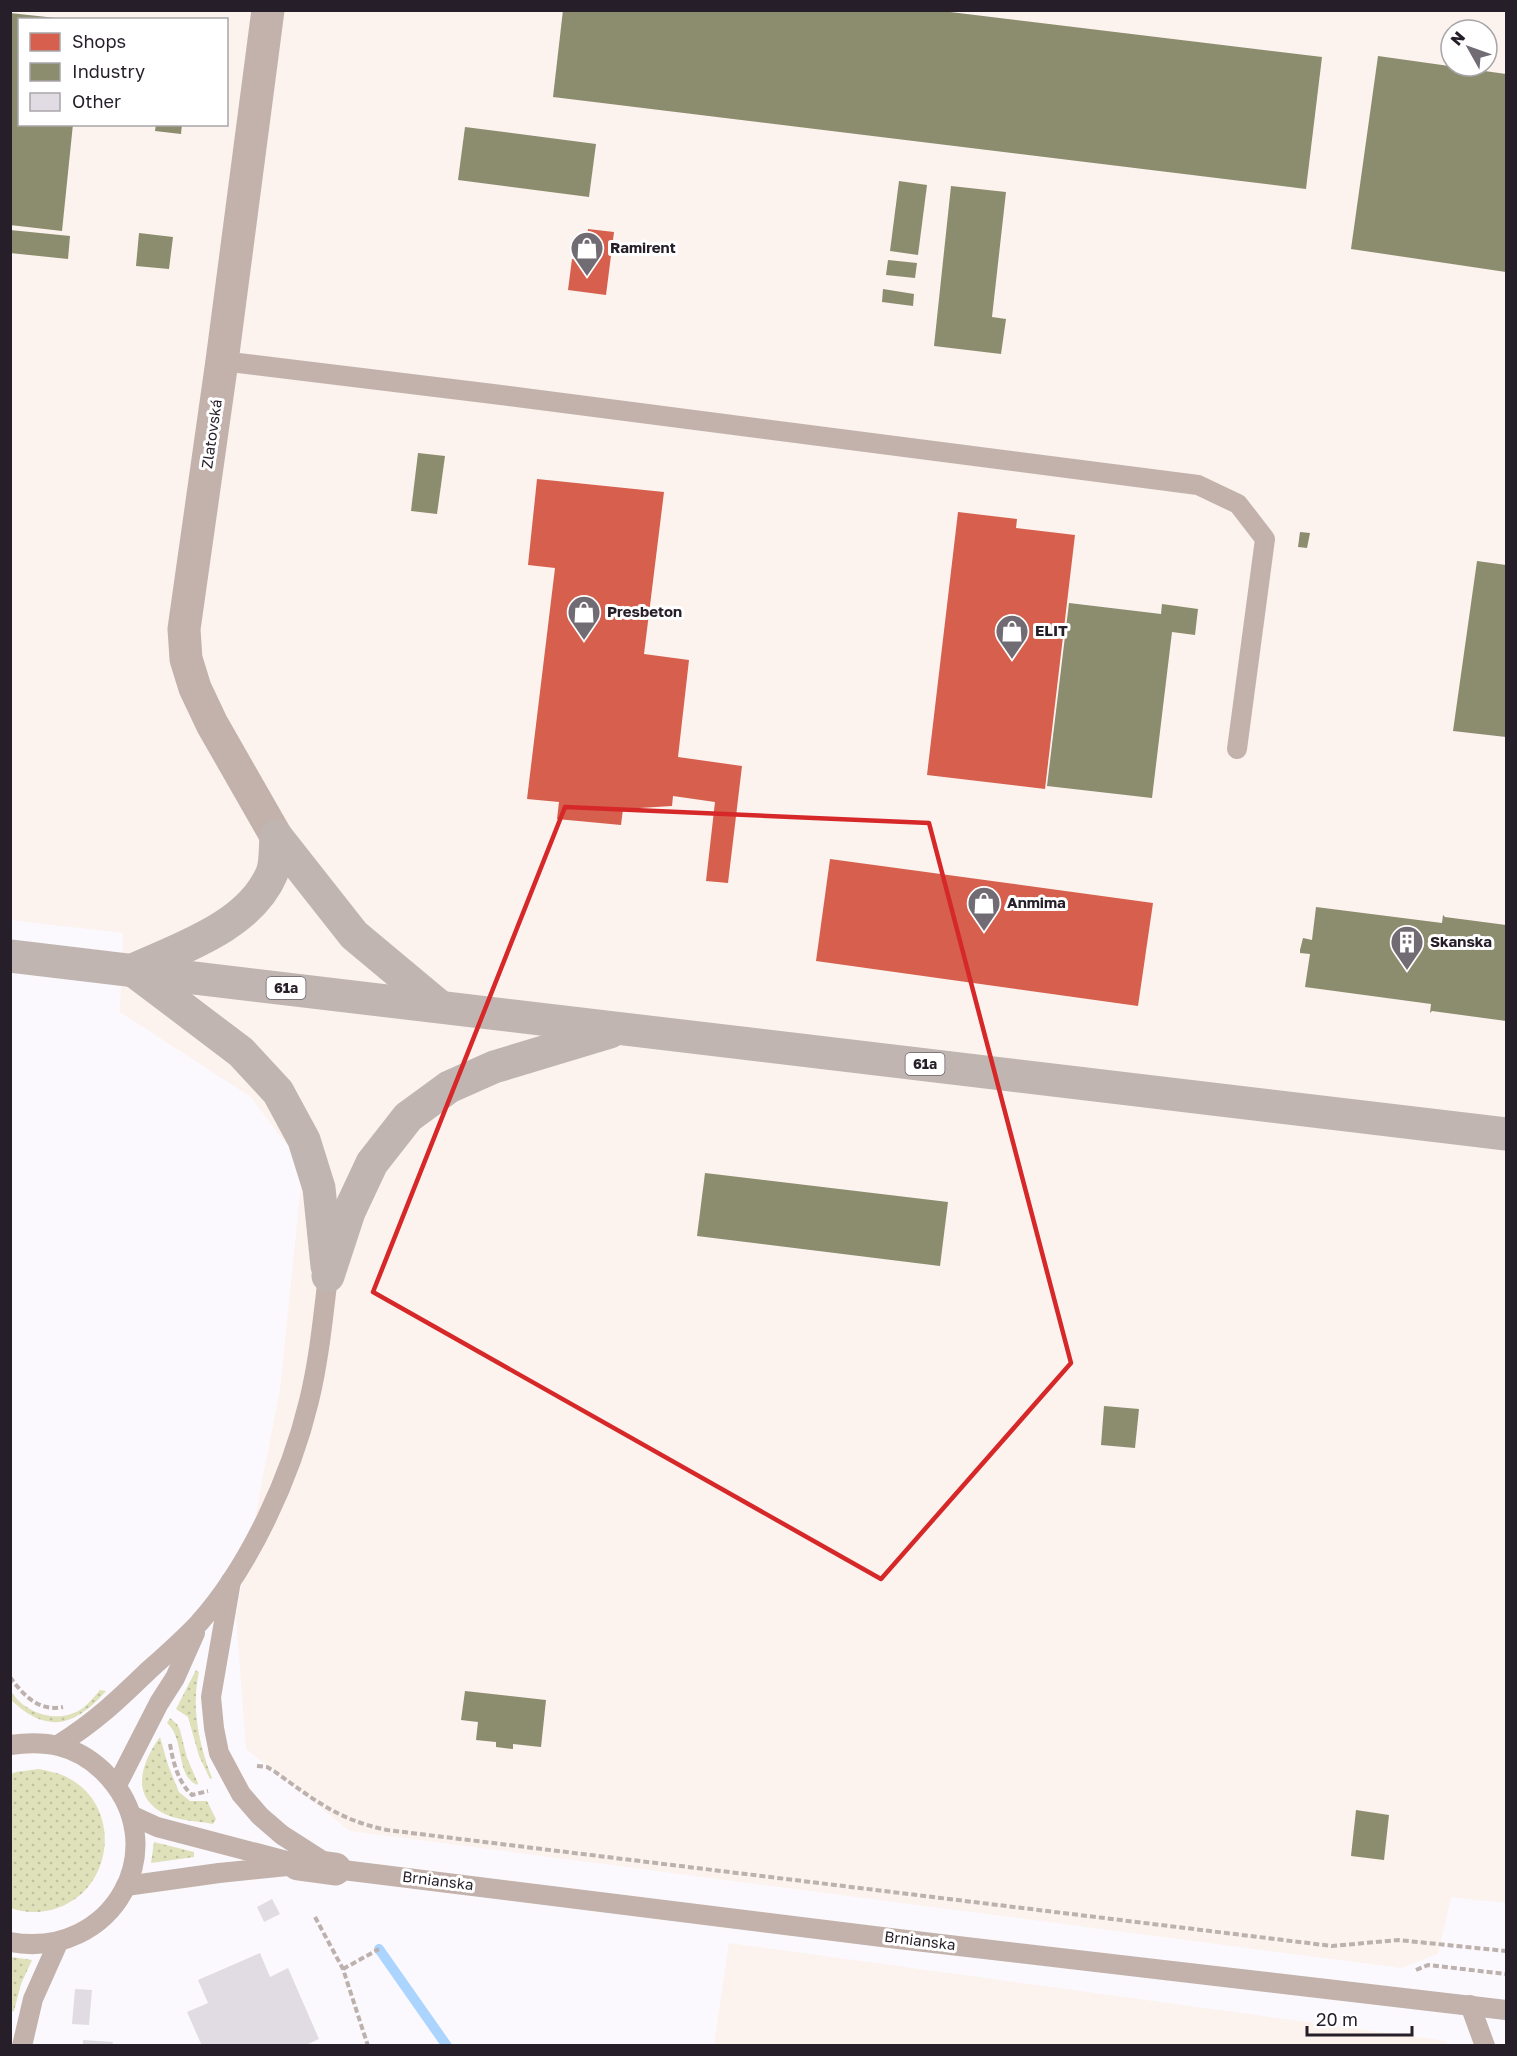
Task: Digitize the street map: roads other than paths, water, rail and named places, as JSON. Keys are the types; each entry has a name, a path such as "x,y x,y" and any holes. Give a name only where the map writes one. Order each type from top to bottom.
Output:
{"main road":[{"path":"276,836 272,872 252,904 222,928 133,970 241,1052 278,1092 304,1140 319,1188 328,1276"},
{"path":"276,836 354,935 439,1006"},
{"name":"61a","path":"10,956 1506,1134"},
{"path":"328,1276 349,1212 372,1163 408,1118 448,1087 494,1067 622,1028"}],"street":[{"name":"Zlatovská","path":"268,10 184,629 186,659 195,688 212,724 276,836"},
{"path":"298,1864 335,1869"}],"lane":[{"path":"222,361 1198,485 1238,504 1265,539 1237,750"},
{"path":"58,1744 104,1713 199,1623 231,1581 261,1528 281,1486 298,1440 315,1367 328,1276"},
{"path":"231,1581 211,1697 219,1753 242,1794 260,1816 282,1835 335,1869"},
{"path":"117,1785 159,1703 175,1678 199,1623"},
{"path":"10,1745 33,1742 58,1744 91,1759 117,1785 126,1799 135,1839 134,1863 126,1886 114,1906 98,1922 58,1943 29,1945 10,1942"},
{"path":"131,1815 180,1834 298,1864"},
{"path":"126,1886 298,1864"},
{"name":"Brnianska","path":"335,1869 890,1938 1506,2010"},
{"path":"22,2046 33,1999 58,1943"},
{"path":"1470,2005 1485,2046"}],"waterway":[{"path":"379,1949 447,2046"}],"place":[{"name":"Ramirent","path":"587,277"},
{"name":"Presbeton","path":"584,641"},
{"name":"ELIT","path":"1012,660"},
{"name":"Anmima","path":"984,932"},
{"name":"Skanska","path":"1407,971"}]}
